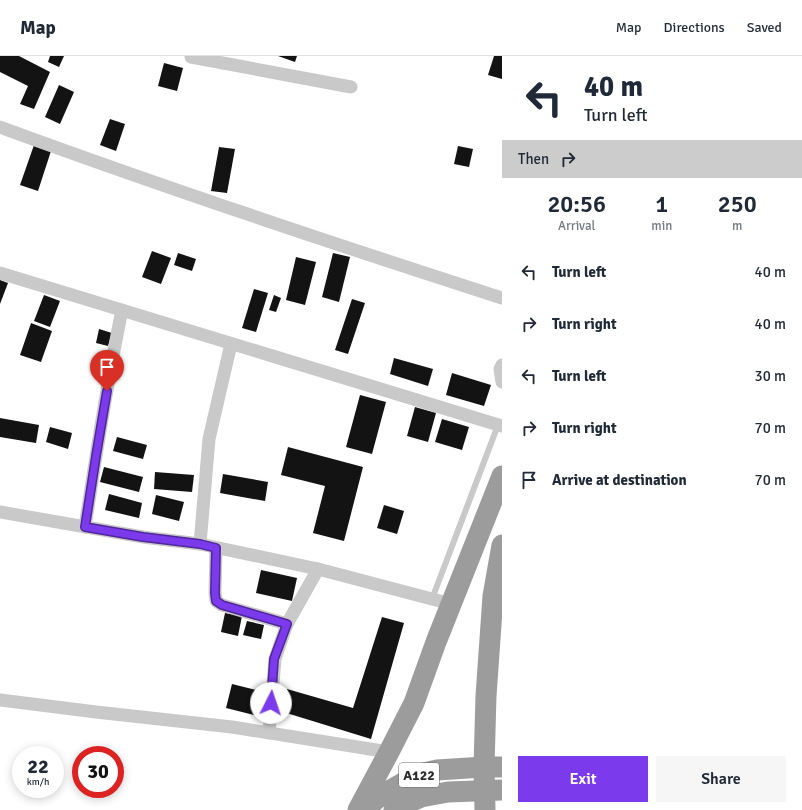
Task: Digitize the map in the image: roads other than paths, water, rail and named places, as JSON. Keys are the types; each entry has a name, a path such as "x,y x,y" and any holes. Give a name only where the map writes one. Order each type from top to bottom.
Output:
{"highway":[{"path":"358,810 414,703 442,602 502,476"},
{"path":"490,797 493,767 486,696 493,596 502,545"},
{"name":"A122","path":"364,810 380,796 424,773 437,770 493,767"},
{"name":"A122","path":"394,810 421,797 448,792 490,797"}],"street":[{"path":"191,57 251,62 351,87"},
{"path":"0,127 97,163 334,244 502,298"},
{"path":"0,273 500,426"},
{"path":"85,527 122,310"},
{"path":"200,544 209,439 231,344"},
{"path":"502,365 500,370 502,382"},
{"path":"0,512 143,537 200,544 318,569 442,602"},
{"path":"216,548 216,601 222,605 287,624"},
{"path":"269,733 274,659 287,624 318,569"},
{"path":"0,700 232,727 389,752"}],"lane":[{"path":"442,602 500,426"}]}
